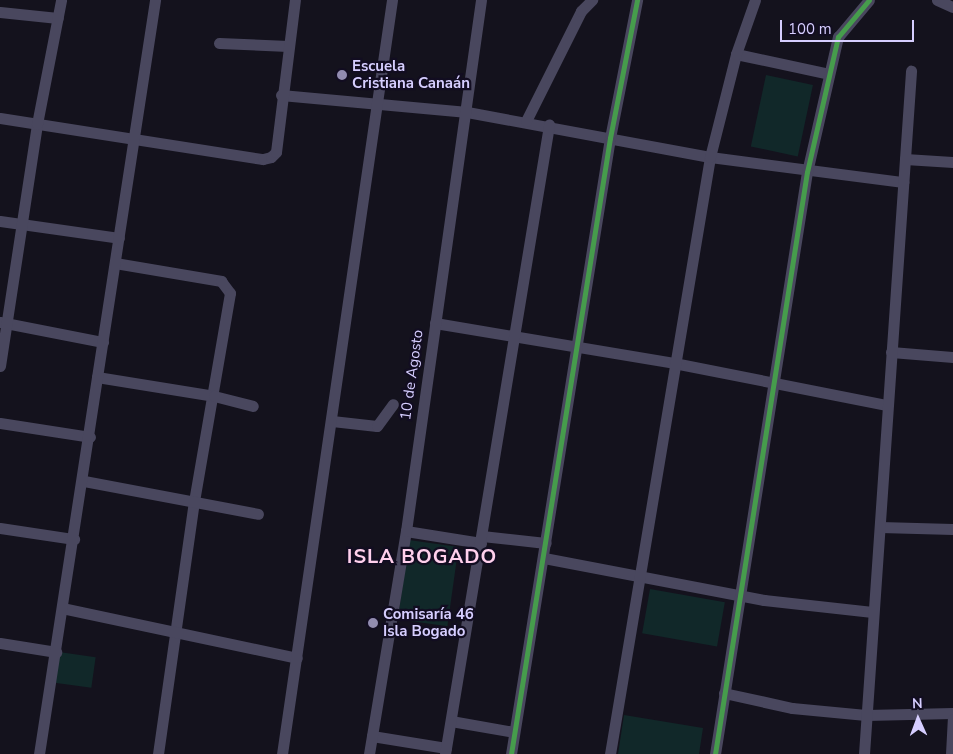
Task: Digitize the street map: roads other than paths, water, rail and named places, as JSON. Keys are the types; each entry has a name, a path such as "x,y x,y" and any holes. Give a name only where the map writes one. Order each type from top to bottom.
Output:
{"street":[{"path":"0,366 3,322 37,124 61,0"},
{"path":"39,754 84,480 155,0"},
{"path":"0,118 263,159 270,157 276,152 281,95 295,0"},
{"path":"282,754 392,0"},
{"name":"10 de Agosto","path":"369,754 406,531 467,112 481,0"},
{"path":"526,121 581,12 592,0"},
{"path":"511,754 544,558 575,347 610,138 637,0"},
{"path":"610,754 710,157 736,54 755,0"},
{"path":"715,754 807,172 838,36 869,0"},
{"path":"937,0 953,7"},
{"path":"0,12 58,18"},
{"path":"219,43 288,46"},
{"path":"736,54 829,74"},
{"path":"864,754 872,612 880,527 911,71"},
{"path":"281,95 467,112 549,125 710,157 807,172 904,182"},
{"path":"372,736 446,751 549,125"},
{"path":"905,159 953,162"},
{"path":"0,221 119,238"},
{"path":"115,263 221,281 230,292 214,396 194,501 177,633 158,754"},
{"path":"3,322 103,342"},
{"path":"435,323 674,363 888,405"},
{"path":"891,352 953,357"},
{"path":"98,377 214,396 253,406"},
{"path":"332,421 376,426 392,404"},
{"path":"0,423 90,437"},
{"path":"84,480 258,514"},
{"path":"880,527 953,529"},
{"path":"0,528 74,539"},
{"path":"406,531 481,540 546,543"},
{"path":"544,558 778,602 872,612"},
{"path":"62,608 297,658"},
{"path":"0,643 56,652"},
{"path":"724,693 792,708 866,715 953,714"},
{"path":"951,754 953,719"},
{"path":"451,721 514,732"}],"place":[{"name":"Escuela Cristiana Canaán","path":"342,75"},
{"name":"Comisaría 46 Isla Bogado","path":"373,623"}],"district":[{"name":"ISLA BOGADO","path":"422,556"}]}
